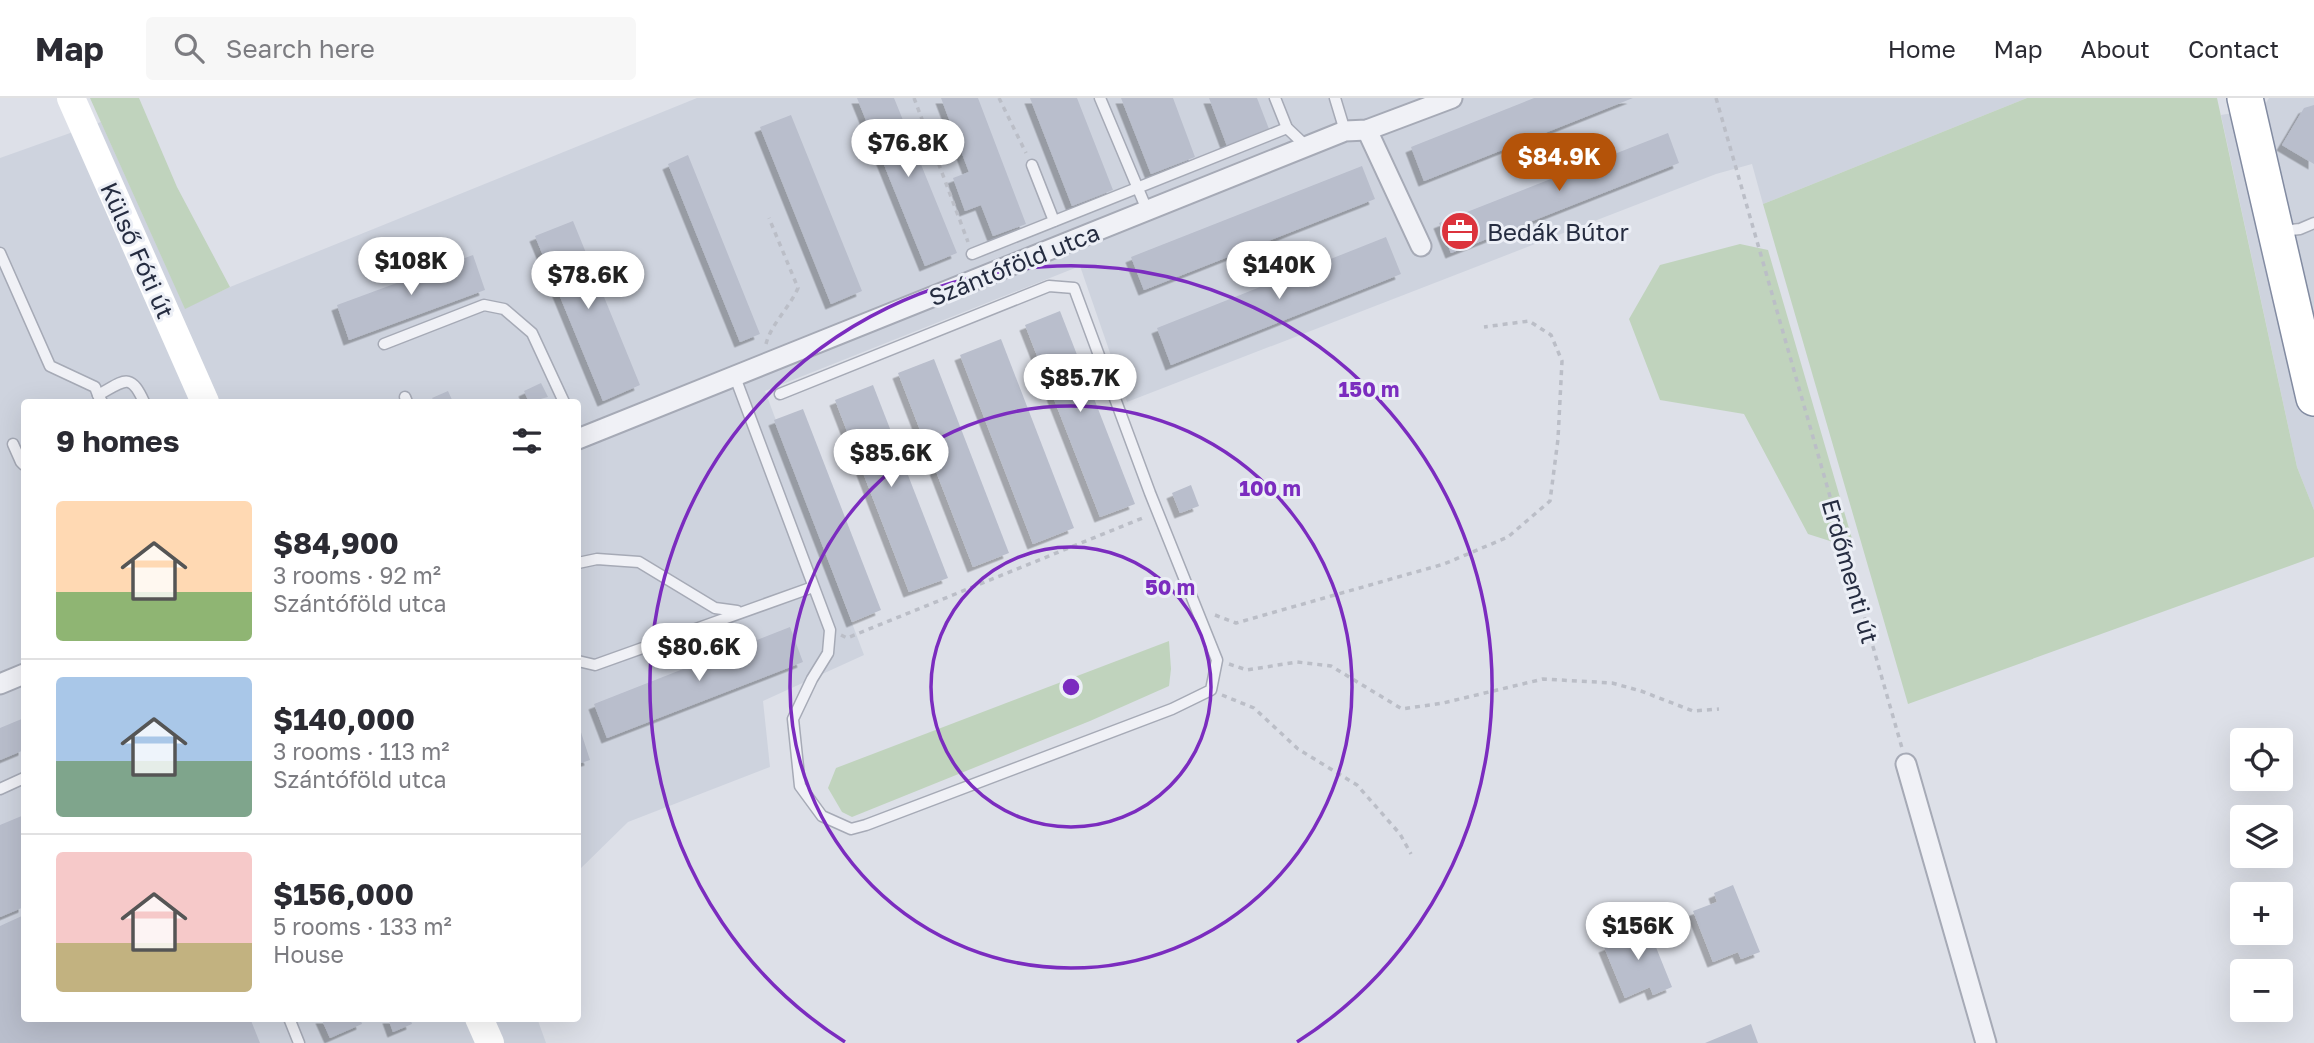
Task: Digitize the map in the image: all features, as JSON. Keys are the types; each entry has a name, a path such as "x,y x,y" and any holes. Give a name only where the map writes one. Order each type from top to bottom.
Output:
{"highway":[{"path":"2245,98 2314,398"}],"main road":[{"name":"Külső Fóti út","path":"71,98 204,399"},
{"path":"481,1022 490,1043"}],"street":[{"name":"Szántóföld utca","path":"581,435 735,377 1345,131 1367,130 1451,98"},
{"path":"1367,130 1421,246"},
{"path":"0,684 21,675"},
{"path":"1906,764 1986,1043"}],"lane":[{"path":"1100,98 1147,210"},
{"path":"1275,98 1287,128 1307,146"},
{"path":"1335,98 1345,131"},
{"path":"972,254 1287,128"},
{"path":"1032,165 1054,221"},
{"path":"2276,231 2300,229 2314,223"},
{"path":"0,253 50,366 94,387 100,399 122,382 131,382 137,386 143,399"},
{"path":"735,377 830,630 828,653 793,719 800,786 822,816 851,829 1172,709 1210,690 1217,660 1073,288 1049,286 780,394"},
{"path":"384,344 484,305 504,309 532,333 563,399"},
{"path":"13,444 21,462"},
{"path":"581,562 597,559 639,562 715,608 741,611"},
{"path":"581,662 595,665 813,587"},
{"path":"0,789 21,779"},
{"path":"291,1022 299,1043"}],"path":[{"path":"914,98 972,254"},
{"path":"999,98 1032,165"},
{"name":"Erdőmenti út","path":"1716,98 1906,764"},
{"path":"761,366 768,335 791,304 798,288 769,218"},
{"path":"1196,608 1236,623 1444,564 1508,537 1550,501 1558,439 1562,361 1551,335 1529,321 1484,327"},
{"path":"830,630 847,638 1158,512"},
{"path":"1217,660 1248,670 1297,662 1331,666 1402,709 1443,703 1543,679 1612,683 1693,711 1719,709"},
{"path":"1210,690 1254,708 1298,749 1357,785 1400,834 1411,854"}],"shaded area":[{"path":"697,98 2027,98 1763,204 1752,164 1716,174 1127,402 1080,266 765,391 864,655 763,701 770,767 628,822 581,868 581,399 21,399 21,1022 538,1022 546,1043 0,1043 0,158 101,122 185,308 230,287"},
{"path":"2269,98 2314,98 2314,510 2297,467 2221,115 2263,108"}],"green space":[{"path":"90,98 139,98 177,187 230,287 185,309"},
{"path":"2027,98 2217,98 2297,467 2314,510 2314,557 1908,704 1763,204"},
{"path":"1740,244 1768,250 1855,549 1808,534 1744,414 1660,400 1629,319 1660,265"},
{"path":"1169,641 1169,686 1090,721 852,817 842,812 828,788 836,768"}],"building":[{"path":"857,98 894,98 957,253 925,266"},
{"path":"941,98 978,98 1026,224 993,236 981,205 965,211 953,178 969,172"},
{"path":"1030,98 1077,98 1113,190 1072,206"},
{"path":"1121,98 1173,98 1195,157 1151,174"},
{"path":"1209,98 1257,98 1269,129 1227,146"},
{"path":"1534,98 1633,98 1424,181 1411,147"},
{"path":"2314,105 2314,164 2282,145 2304,108"},
{"path":"791,115 862,291 831,304 760,127"},
{"path":"1668,133 1679,163 1451,253 1439,223"},
{"path":"688,155 760,334 740,342 668,164"},
{"path":"1362,166 1375,199 1144,290 1131,257"},
{"path":"573,221 640,385 603,401 535,236"},
{"path":"1386,237 1401,274 1171,365 1157,328"},
{"path":"473,255 485,290 349,340 337,305"},
{"path":"1060,311 1135,504 1100,517 1025,325"},
{"path":"1001,339 1074,528 1033,544 960,355"},
{"path":"934,359 1009,553 973,567 898,373"},
{"path":"541,383 548,397 528,399 524,391"},
{"path":"873,385 948,578 909,592 835,400"},
{"path":"448,391 452,399 433,399"},
{"path":"803,409 881,610 852,622 774,420"},
{"path":"1191,485 1199,506 1180,513 1172,493"},
{"path":"790,627 803,662 607,738 594,704"},
{"path":"21,719 21,751 0,760 0,728"},
{"path":"581,732 590,760 581,763"},
{"path":"21,816 21,908 0,917 0,825"},
{"path":"1733,885 1760,952 1741,959 1738,952 1713,962 1693,911 1717,902 1714,893"},
{"path":"21,916 21,1022 252,1022 260,1043 0,1043 0,926"},
{"path":"1645,920 1672,987 1653,995 1650,987 1625,998 1604,947 1629,937 1625,929"},
{"path":"323,1022 361,1022 362,1024 330,1038"},
{"path":"389,1022 411,1022 412,1024 393,1032"},
{"path":"1751,1024 1758,1043 1705,1043"}],"place":[{"name":"Bedák Bútor","path":"1460,231"}]}
